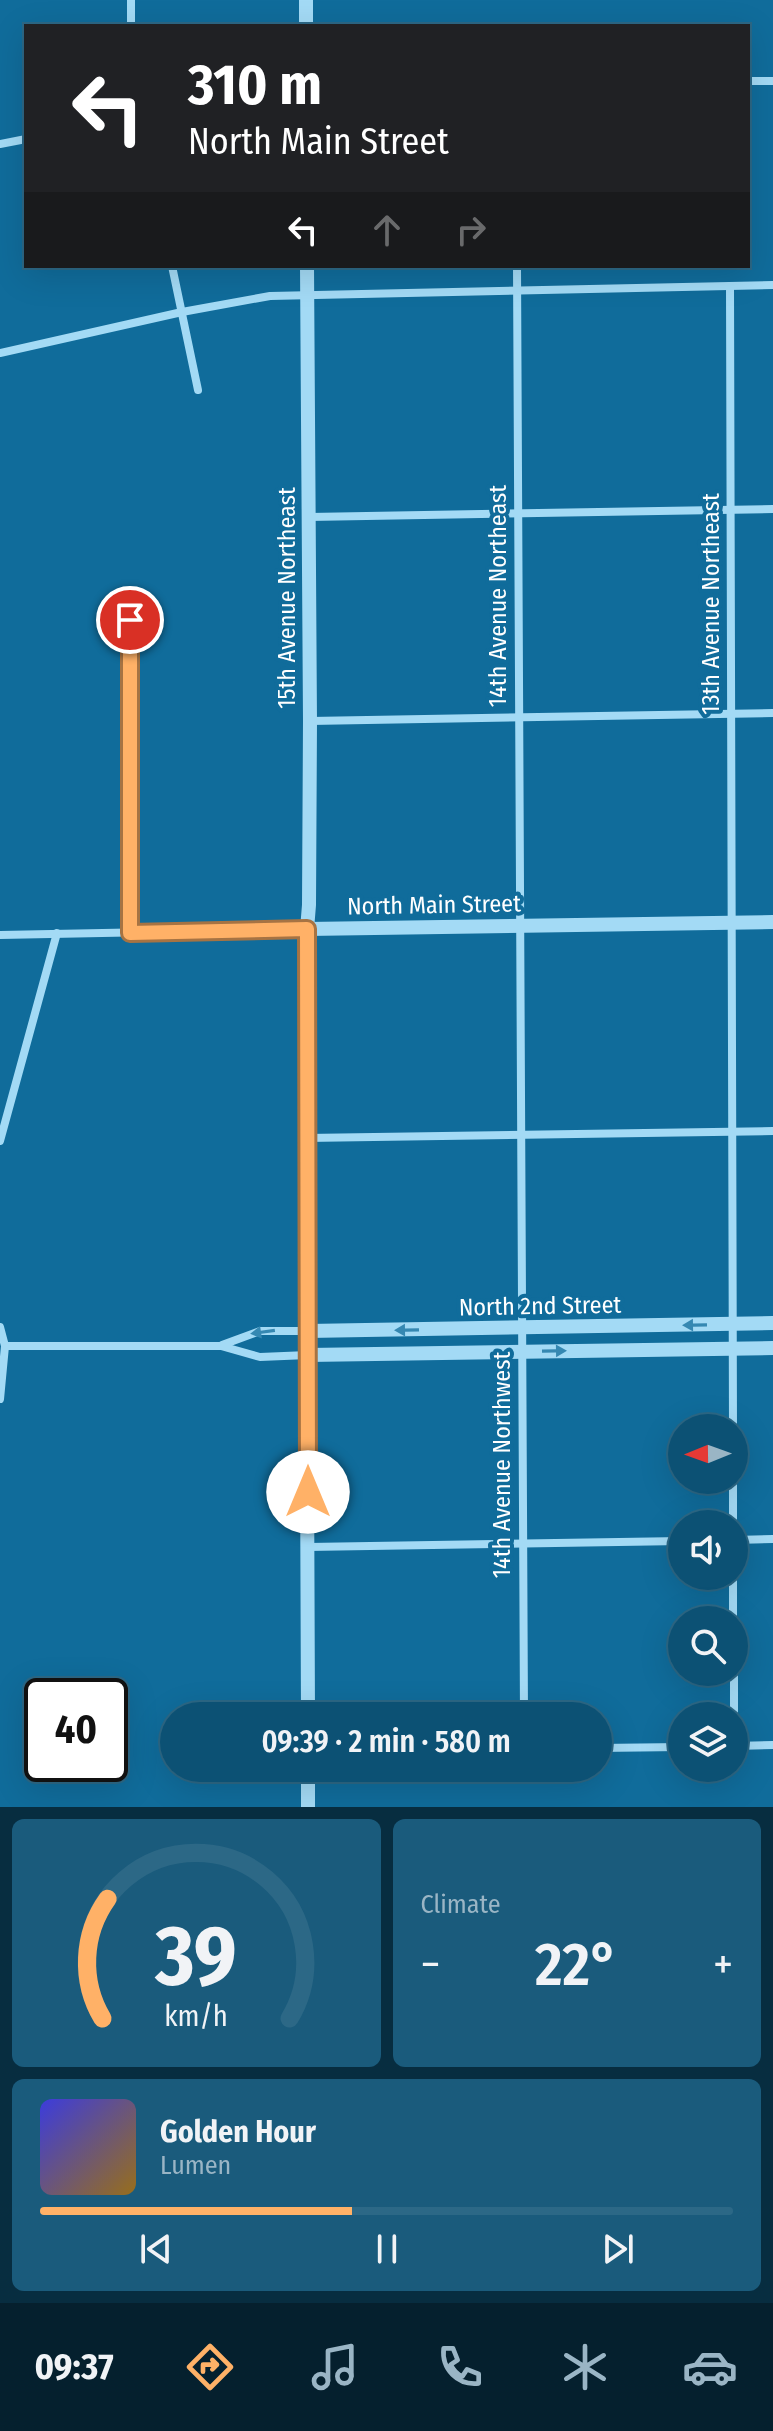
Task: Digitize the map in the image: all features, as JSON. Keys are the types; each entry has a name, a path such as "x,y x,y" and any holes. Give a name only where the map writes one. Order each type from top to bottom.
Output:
{"street":[{"path":"131,0 131,24"},
{"path":"306,0 306,24"},
{"path":"750,81 773,81"},
{"path":"0,144 24,139"},
{"path":"172,268 198,390"},
{"name":"15th Avenue Northeast","path":"307,268 310,721 306,1138 308,1702"},
{"name":"14th Avenue Northeast","path":"517,268 521,926"},
{"path":"0,353 182,312 270,296 773,285"},
{"name":"13th Avenue Northeast","path":"730,286 733,1414"},
{"path":"309,517 773,509"},
{"path":"130,620 130,933"},
{"path":"310,721 773,713"},
{"name":"North Main Street","path":"0,935 773,922"},
{"name":"14th Avenue Northwest","path":"521,926 524,1702"},
{"path":"0,1141 57,933"},
{"path":"306,1138 773,1131"},
{"name":"North 2nd Street","path":"308,1331 773,1323"},
{"path":"0,1327 5,1346 0,1399"},
{"path":"221,1346 260,1331 308,1331"},
{"path":"5,1346 221,1346 260,1357 308,1355"},
{"name":"North 2nd Street","path":"308,1355 773,1348"},
{"path":"748,1540 773,1539"},
{"path":"308,1547 668,1541"},
{"path":"748,1746 773,1745"},
{"path":"612,1748 668,1747"},
{"path":"308,1782 308,1807"}],"route":[{"path":"130,620 130,933 307,929 308,1492"}]}
